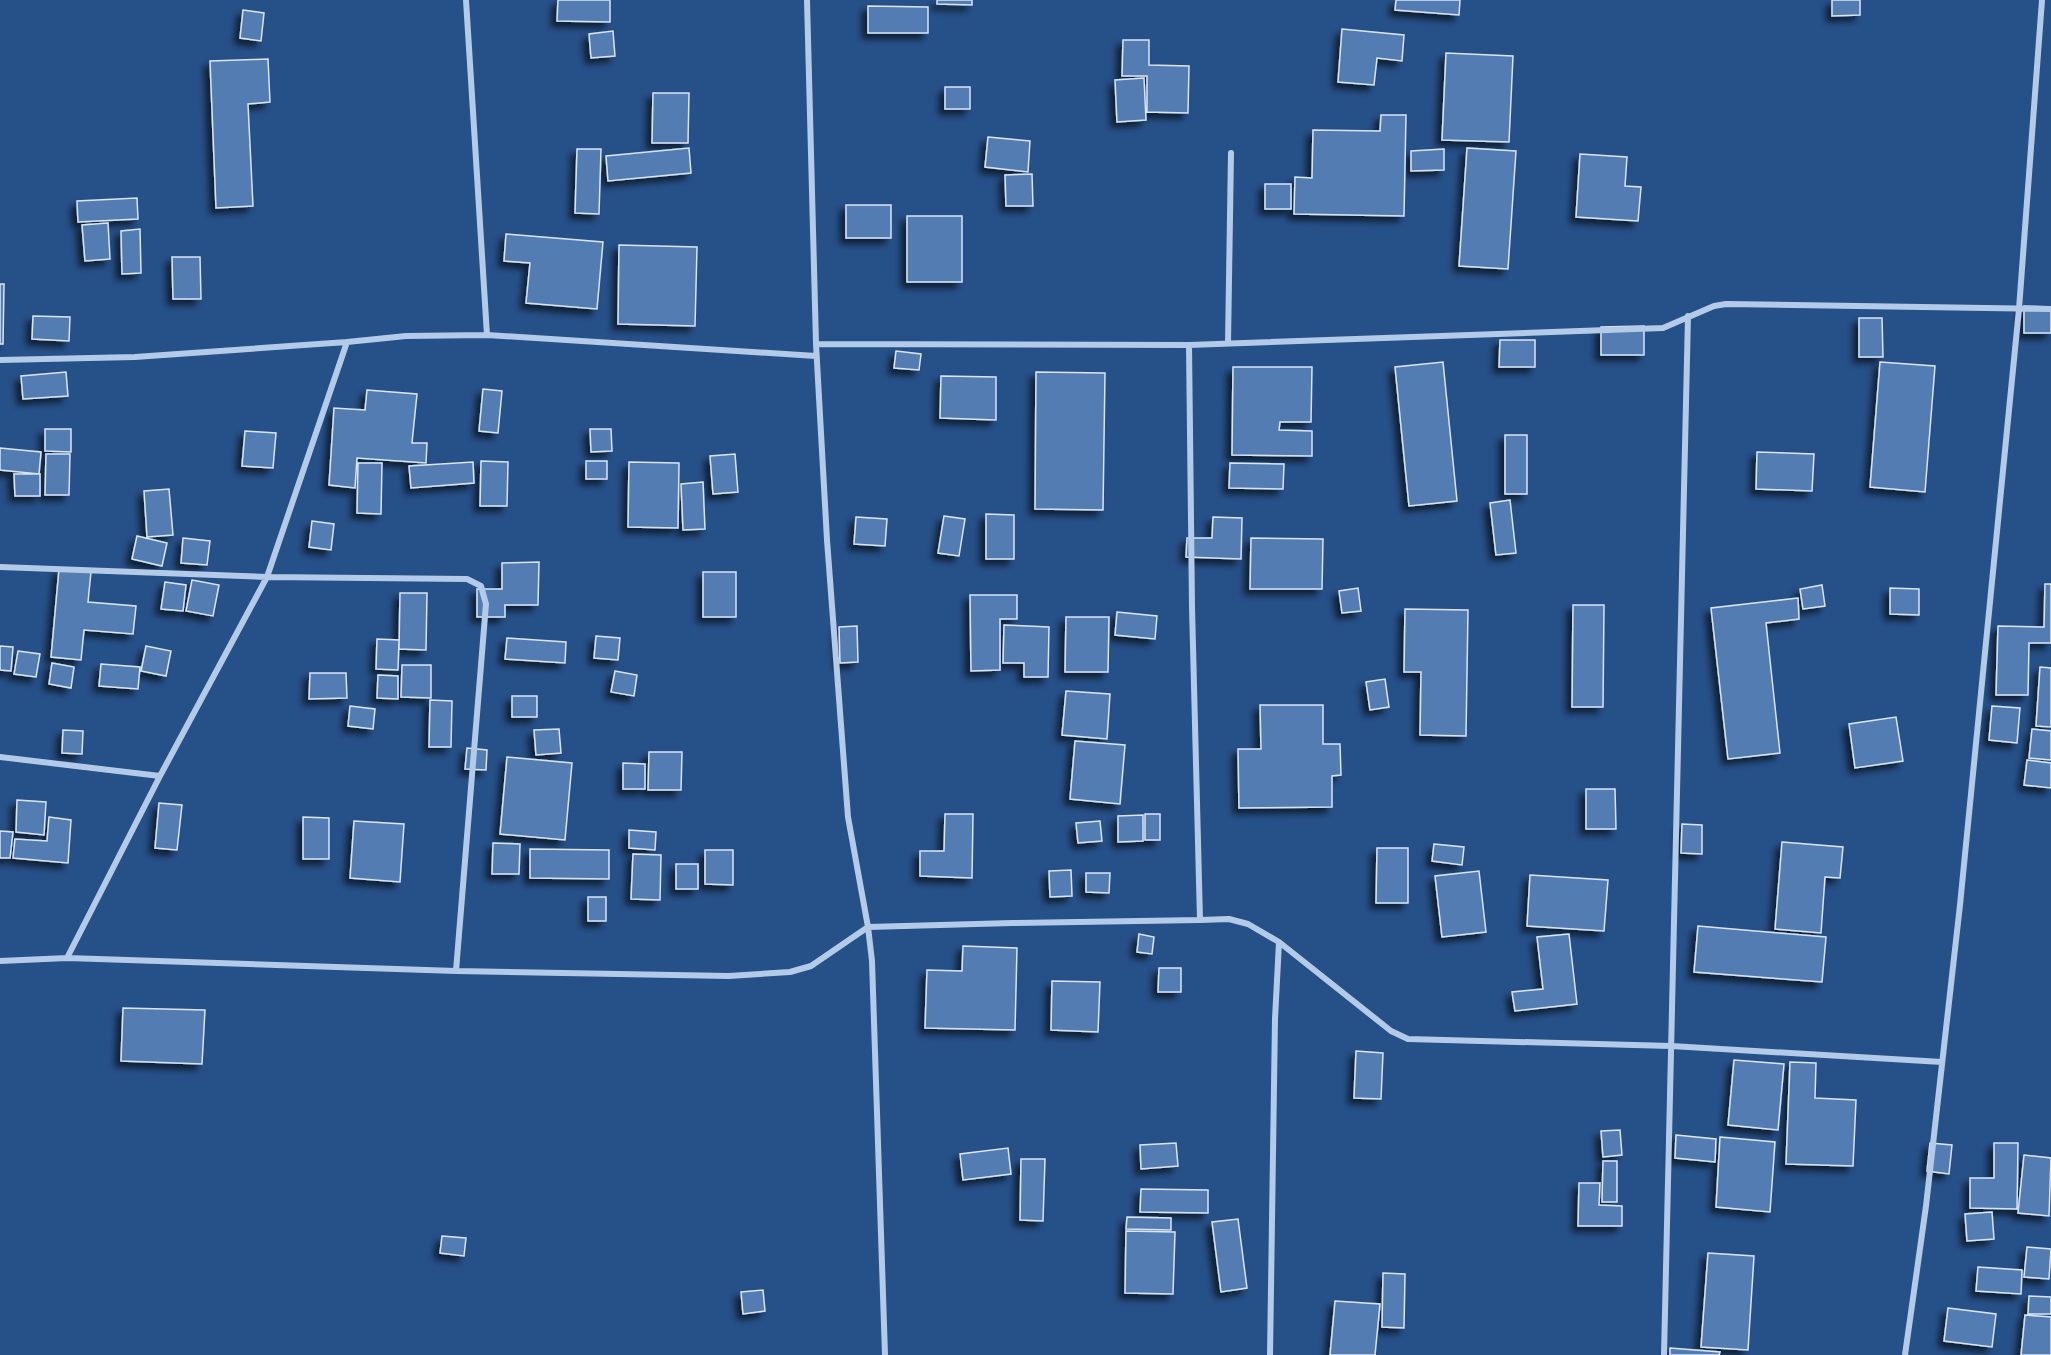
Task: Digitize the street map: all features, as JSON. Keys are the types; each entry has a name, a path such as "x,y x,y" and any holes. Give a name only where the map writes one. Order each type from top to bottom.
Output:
{"street":[{"path":"466,0 487,335"},
{"path":"807,0 816,356 837,692 848,817 868,927 872,973 885,1355"},
{"path":"1905,1355 1926,1206 1960,905 2019,309 2042,0"},
{"path":"1228,343 1231,153"},
{"path":"816,344 1189,345 1663,328 1714,306 1726,304 2051,309"},
{"path":"1664,1355 1688,316"},
{"path":"0,360 135,357 406,336 487,335 816,356"},
{"path":"67,958 160,776 267,577 347,342"},
{"path":"1189,345 1192,607 1200,920"},
{"path":"0,567 267,577 467,579 481,586 486,604 456,971"},
{"path":"0,758 160,776"},
{"path":"0,961 67,958 456,971 768,975 810,966 868,927 1229,919 1248,924 1279,942 1391,1032 1408,1039 1671,1046 1942,1062"},
{"path":"1270,1355 1275,1019 1279,942"}],"building":[{"path":"558,0 610,0 610,22 557,21"},
{"path":"937,0 972,0 972,5 937,4"},
{"path":"1396,0 1460,0 1459,15 1395,10"},
{"path":"1832,0 1860,0 1860,15 1832,16"},
{"path":"868,6 928,7 928,33 868,33"},
{"path":"243,10 264,13 261,41 240,38"},
{"path":"1342,29 1404,35 1402,61 1377,58 1374,85 1338,82"},
{"path":"613,31 615,56 591,58 589,34"},
{"path":"1123,40 1149,40 1149,65 1189,66 1188,113 1147,112 1147,76 1122,76"},
{"path":"1446,53 1513,56 1509,142 1442,140"},
{"path":"268,59 270,102 248,104 253,206 216,208 210,61"},
{"path":"1144,78 1146,120 1117,122 1115,80"},
{"path":"945,87 970,87 970,109 945,109"},
{"path":"653,93 689,93 688,143 652,143"},
{"path":"1381,115 1406,115 1404,216 1294,214 1295,177 1312,178 1313,130 1380,131"},
{"path":"988,137 1030,141 1028,172 985,167"},
{"path":"689,148 691,173 608,181 606,156"},
{"path":"1467,148 1516,151 1508,269 1459,266"},
{"path":"577,149 601,149 599,214 575,213"},
{"path":"1444,149 1444,170 1411,171 1411,151"},
{"path":"1580,154 1627,157 1625,186 1641,187 1638,221 1576,217"},
{"path":"1032,174 1033,206 1006,206 1005,175"},
{"path":"1265,184 1291,184 1291,209 1265,209"},
{"path":"137,198 138,219 78,222 77,201"},
{"path":"846,205 891,205 891,238 846,238"},
{"path":"907,216 962,216 962,282 907,282"},
{"path":"108,223 110,259 85,261 82,225"},
{"path":"140,229 141,273 122,274 121,231"},
{"path":"506,234 603,242 597,309 526,303 530,263 504,261"},
{"path":"619,245 697,247 695,326 618,324"},
{"path":"172,257 200,257 201,299 173,299"},
{"path":"0,284 4,284 3,344 0,344"},
{"path":"2024,306 2051,307 2051,333 2024,333"},
{"path":"33,316 70,317 69,341 32,339"},
{"path":"1859,318 1882,318 1883,357 1859,357"},
{"path":"1644,326 1644,355 1601,355 1601,327"},
{"path":"1500,340 1535,340 1535,367 1499,367"},
{"path":"896,351 921,354 919,370 894,368"},
{"path":"1443,362 1457,501 1409,506 1395,367"},
{"path":"1880,362 1935,366 1925,492 1870,487"},
{"path":"1233,367 1312,367 1311,422 1280,422 1279,430 1312,431 1312,456 1232,455"},
{"path":"66,372 68,396 23,399 21,376"},
{"path":"1036,372 1105,373 1103,510 1035,509"},
{"path":"941,376 996,377 996,420 940,418"},
{"path":"483,389 502,391 498,433 479,431"},
{"path":"367,390 417,394 412,443 427,443 426,463 357,458 355,488 329,485 334,408 365,410"},
{"path":"45,429 71,429 71,452 45,451"},
{"path":"590,429 611,429 612,451 591,452"},
{"path":"245,431 276,433 273,468 242,466"},
{"path":"1505,435 1527,435 1527,494 1505,494"},
{"path":"0,448 41,452 39,474 0,470"},
{"path":"1757,452 1814,454 1812,491 1756,489"},
{"path":"46,454 70,454 69,495 45,495"},
{"path":"735,454 738,492 713,494 710,456"},
{"path":"481,461 508,462 507,506 480,506"},
{"path":"586,461 607,461 607,479 586,479"},
{"path":"473,462 474,483 411,488 409,466"},
{"path":"629,462 679,463 678,528 628,527"},
{"path":"358,463 382,463 381,514 357,513"},
{"path":"1230,463 1284,464 1283,489 1229,488"},
{"path":"14,474 40,474 40,496 15,496"},
{"path":"703,482 705,529 683,530 681,484"},
{"path":"169,489 173,535 147,537 144,491"},
{"path":"1510,500 1516,553 1496,555 1490,503"},
{"path":"986,514 1014,515 1014,559 986,559"},
{"path":"944,516 965,519 959,556 938,553"},
{"path":"856,517 887,519 885,546 854,544"},
{"path":"1213,517 1242,518 1241,559 1186,557 1187,538 1212,538"},
{"path":"312,521 334,524 331,550 309,547"},
{"path":"137,536 167,543 162,566 132,559"},
{"path":"183,538 210,541 207,565 181,563"},
{"path":"1251,538 1323,539 1322,589 1250,589"},
{"path":"539,562 538,605 505,605 505,617 477,617 477,589 502,589 502,563"},
{"path":"59,569 91,572 88,602 136,606 133,634 84,630 81,660 51,657"},
{"path":"703,572 736,572 736,617 703,617"},
{"path":"192,580 219,585 213,616 186,611"},
{"path":"165,582 186,585 183,611 161,609"},
{"path":"2045,584 2051,584 2051,643 2029,643 2028,695 1996,695 1998,626 2044,627"},
{"path":"1822,585 1825,606 1803,609 1800,589"},
{"path":"1358,588 1361,611 1342,613 1339,591"},
{"path":"1890,588 1919,589 1919,615 1890,614"},
{"path":"400,593 427,593 426,650 399,649"},
{"path":"970,595 1017,595 1017,619 1000,619 1000,670 971,671"},
{"path":"1798,598 1799,619 1766,623 1780,753 1728,759 1711,608"},
{"path":"1573,605 1604,605 1603,707 1572,707"},
{"path":"1405,609 1468,610 1466,736 1420,735 1421,672 1404,672"},
{"path":"1117,612 1157,616 1155,639 1115,635"},
{"path":"1066,617 1109,617 1108,672 1065,672"},
{"path":"1004,625 1049,627 1048,677 1024,677 1024,663 1003,663"},
{"path":"857,626 858,662 840,663 839,627"},
{"path":"596,636 620,638 618,660 594,658"},
{"path":"507,638 566,642 565,663 505,659"},
{"path":"377,639 399,640 398,670 376,669"},
{"path":"0,646 13,647 11,671 0,670"},
{"path":"146,646 171,651 166,676 141,671"},
{"path":"18,651 40,654 36,677 14,674"},
{"path":"52,663 74,667 71,688 49,684"},
{"path":"101,664 140,667 138,689 99,686"},
{"path":"402,665 431,665 431,698 401,697"},
{"path":"2040,667 2051,668 2051,727 2036,726"},
{"path":"615,671 637,675 634,696 611,692"},
{"path":"310,673 346,673 347,698 309,699"},
{"path":"378,675 398,676 398,699 377,698"},
{"path":"1385,679 1389,707 1370,710 1366,682"},
{"path":"1066,691 1110,694 1107,739 1062,735"},
{"path":"512,696 537,696 537,717 512,717"},
{"path":"430,700 452,701 451,747 429,747"},
{"path":"1260,705 1323,705 1323,744 1340,744 1341,775 1332,776 1332,807 1239,808 1238,749 1261,749"},
{"path":"350,706 375,709 373,729 348,726"},
{"path":"1992,706 2020,708 2017,743 1989,740"},
{"path":"1896,717 1903,761 1855,768 1849,724"},
{"path":"559,729 561,753 536,755 534,730"},
{"path":"2032,729 2051,731 2051,760 2029,758"},
{"path":"63,730 83,731 82,754 62,753"},
{"path":"1075,741 1125,745 1120,804 1070,799"},
{"path":"467,748 487,750 486,770 465,769"},
{"path":"649,752 682,752 681,790 648,790"},
{"path":"507,757 572,763 565,840 500,834"},
{"path":"2027,760 2051,763 2051,788 2024,785"},
{"path":"623,763 645,764 645,789 623,789"},
{"path":"1586,789 1615,789 1616,829 1586,829"},
{"path":"17,800 46,802 44,835 16,832"},
{"path":"159,803 182,805 177,850 155,848"},
{"path":"945,814 973,814 972,878 920,876 920,851 944,851"},
{"path":"1145,814 1160,814 1160,840 1145,840"},
{"path":"1143,815 1143,841 1118,842 1118,816"},
{"path":"49,817 71,820 68,863 13,858 15,839 47,841"},
{"path":"303,817 329,818 329,859 303,859"},
{"path":"354,821 404,824 400,882 350,878"},
{"path":"1100,821 1102,841 1078,843 1076,823"},
{"path":"1682,824 1702,825 1702,854 1681,853"},
{"path":"629,830 656,832 655,850 629,848"},
{"path":"0,831 13,832 10,858 0,858"},
{"path":"1782,842 1843,847 1840,878 1825,877 1821,933 1775,929"},
{"path":"493,843 520,844 519,874 492,874"},
{"path":"1434,844 1464,847 1462,865 1432,861"},
{"path":"1377,848 1408,848 1408,903 1376,903"},
{"path":"530,849 609,850 609,879 530,878"},
{"path":"705,850 733,850 733,885 705,884"},
{"path":"633,854 661,855 660,900 631,899"},
{"path":"676,864 698,864 698,889 676,889"},
{"path":"1071,870 1072,896 1050,897 1049,871"},
{"path":"1479,871 1486,932 1442,937 1435,876"},
{"path":"1086,873 1110,873 1109,893 1086,892"},
{"path":"1530,875 1608,880 1604,931 1527,926"},
{"path":"588,897 606,897 606,921 588,921"},
{"path":"1698,926 1826,937 1822,982 1694,972"},
{"path":"1139,934 1154,937 1152,954 1137,952"},
{"path":"1569,934 1577,1004 1515,1011 1512,992 1543,989 1537,937"},
{"path":"963,946 1017,948 1015,1030 925,1028 927,970 962,971"},
{"path":"1159,968 1181,968 1181,992 1158,992"},
{"path":"1052,981 1100,982 1098,1032 1051,1030"},
{"path":"123,1008 205,1010 202,1064 121,1061"},
{"path":"1356,1051 1383,1053 1381,1099 1354,1098"},
{"path":"1734,1060 1784,1064 1778,1130 1728,1125"},
{"path":"1790,1062 1816,1063 1815,1098 1856,1100 1853,1166 1786,1164"},
{"path":"1620,1130 1622,1155 1603,1157 1601,1131"},
{"path":"1676,1135 1716,1139 1715,1162 1675,1158"},
{"path":"1720,1137 1775,1142 1770,1212 1716,1207"},
{"path":"1176,1143 1178,1166 1141,1169 1140,1145"},
{"path":"1930,1143 1952,1145 1949,1174 1927,1171"},
{"path":"1994,1143 2018,1143 2017,1209 1970,1208 1970,1178 1994,1178"},
{"path":"1008,1148 1011,1174 963,1180 960,1154"},
{"path":"2024,1155 2051,1158 2049,1216 2018,1213"},
{"path":"1021,1159 1045,1159 1043,1221 1020,1220"},
{"path":"1603,1161 1617,1161 1617,1202 1602,1202"},
{"path":"1579,1183 1600,1183 1599,1205 1622,1206 1622,1226 1578,1226"},
{"path":"1141,1189 1208,1190 1208,1213 1140,1212"},
{"path":"1992,1212 1994,1239 1967,1241 1965,1214"},
{"path":"1127,1217 1171,1218 1171,1230 1126,1229"},
{"path":"1238,1219 1247,1288 1221,1292 1212,1222"},
{"path":"1126,1231 1175,1232 1173,1294 1125,1293"},
{"path":"442,1236 466,1238 464,1256 440,1253"},
{"path":"2027,1247 2051,1249 2049,1279 2024,1277"},
{"path":"1708,1253 1754,1256 1748,1350 1701,1347"},
{"path":"1978,1267 2022,1270 2021,1294 1976,1291"},
{"path":"1383,1273 1405,1274 1404,1328 1382,1327"},
{"path":"763,1290 765,1311 743,1314 741,1292"},
{"path":"2029,1296 2051,1297 2051,1314 2028,1314"},
{"path":"1335,1301 1380,1304 1375,1355 1330,1355"},
{"path":"1948,1308 1996,1314 1992,1347 1944,1341"},
{"path":"2025,1315 2051,1317 2051,1355 2021,1355"},
{"path":"1670,1348 1720,1352 1719,1355 1670,1355"}]}
